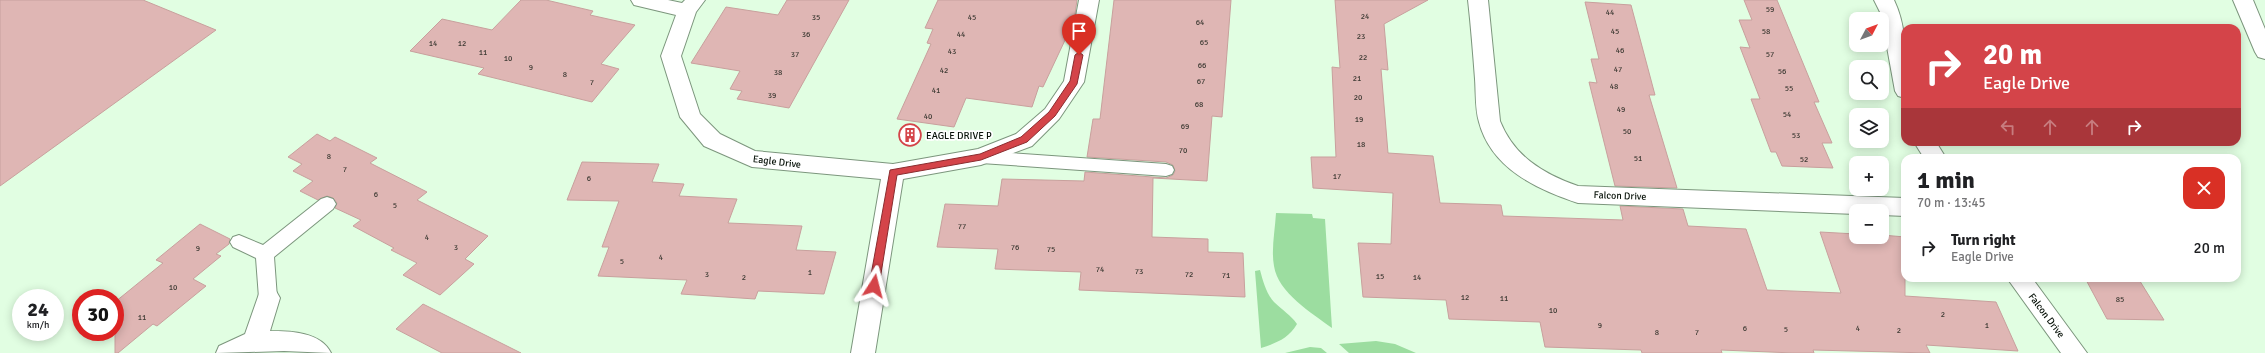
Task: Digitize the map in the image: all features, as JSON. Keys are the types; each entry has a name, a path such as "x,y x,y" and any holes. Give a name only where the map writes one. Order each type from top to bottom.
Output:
{"street":[{"name":"Eagle Drive","path":"641,0 691,6 671,56 691,117 712,140 752,159 893,172 981,157 1024,140 1052,114 1074,82 1089,0"},
{"name":"Falcon Drive","path":"1478,0 1489,121 1494,138 1506,154 1518,164 1555,187 1578,194 1901,207"},
{"path":"1884,0 1891,14 1901,69"},
{"path":"2243,0 2265,52"},
{"path":"863,353 893,172"},
{"name":"Falcon Drive","path":"2022,282 2075,353"},
{"path":"255,341 268,298"},
{"path":"228,353 255,341 284,341 306,345 319,353"}],"lane":[{"path":"981,157 1166,170"},
{"path":"265,254 327,204"},
{"path":"239,242 265,254"},
{"path":"265,254 268,298"}],"green space":[{"path":"1276,213 1312,214 1313,218 1325,219 1332,328 1297,302 1282,285 1277,276 1274,266 1273,253"},
{"path":"1260,270 1265,287 1271,298 1297,324 1286,337 1261,348 1255,271"},
{"path":"1376,341 1395,344 1416,353 1349,353 1339,344"},
{"path":"1310,347 1321,348 1327,353 1285,353"}],"building":[{"path":"0,0 143,0 216,30 0,186"},
{"path":"521,0 546,0 593,11 590,15 635,25 601,64 619,69 592,102 478,74 484,68 410,51 442,19 492,30"},
{"path":"787,0 849,0 789,108 737,99 742,91 730,89 740,71 691,63 726,7 778,15"},
{"path":"938,0 1077,0 1074,21 1043,87 1039,86 1032,107 966,98 954,127 897,119 931,44 927,43 933,29 925,28"},
{"path":"1114,0 1231,0 1222,117 1212,116 1207,181 1153,178 1152,237 1208,239 1208,252 1243,253 1245,297 1079,290 1081,272 995,269 998,249 937,247 945,204 998,206 1002,179 1084,181 1085,172 1166,178 1173,175 1175,171 1173,165 1166,162 1087,157 1093,119 1100,119"},
{"path":"1335,0 1428,0 1384,24 1388,70 1381,69 1388,153 1433,156 1440,203 1501,205 1503,216 1623,220 1620,206 1683,209 1688,226 1746,229 1767,290 1841,293 1820,232 1849,234 1849,244 1889,244 1889,236 1901,237 1901,282 1905,282 1905,296 1996,302 2018,351 1926,345 1930,353 1813,350 1814,353 1794,353 1721,350 1722,353 1642,353 1641,350 1545,347 1540,322 1449,319 1446,300 1363,297 1358,243 1391,244 1393,193 1313,188 1311,157 1336,157 1332,67 1340,68"},
{"path":"1744,0 1777,0 1819,102 1814,102 1832,143 1822,143 1833,168 1782,166 1776,152 1771,152 1751,99 1760,99 1740,47 1750,48 1739,20 1752,20"},
{"path":"1585,2 1631,5 1655,95 1649,95 1677,188 1615,186 1589,82 1597,83 1591,59 1599,59"},
{"path":"317,134 330,141 335,137 377,158 370,163 427,192 417,200 488,236 465,259 474,264 440,295 403,275 417,263 391,250 394,248 353,226 361,220 335,208 337,203 333,198 327,196 318,200 300,191 313,181 293,171 302,164 288,157"},
{"path":"582,162 659,164 652,182 684,184 679,196 737,199 728,223 802,226 796,250 836,252 824,294 758,291 755,299 681,294 687,280 598,276 609,247 602,247 619,201 567,200"},
{"path":"200,224 230,239 229,244 216,254 221,256 193,279 206,286 157,326 153,324 118,353 115,353 115,341 124,341 124,295 163,263 156,260"},
{"path":"2087,282 2140,282 2164,320 2107,319"},
{"path":"423,304 521,353 442,353 396,329"}],"place":[{"name":"EAGLE DRIVE P","path":"910,135"}],"route":[{"path":"874,286 893,172 937,166 981,157 1024,140 1052,114 1074,82 1079,55"}]}
